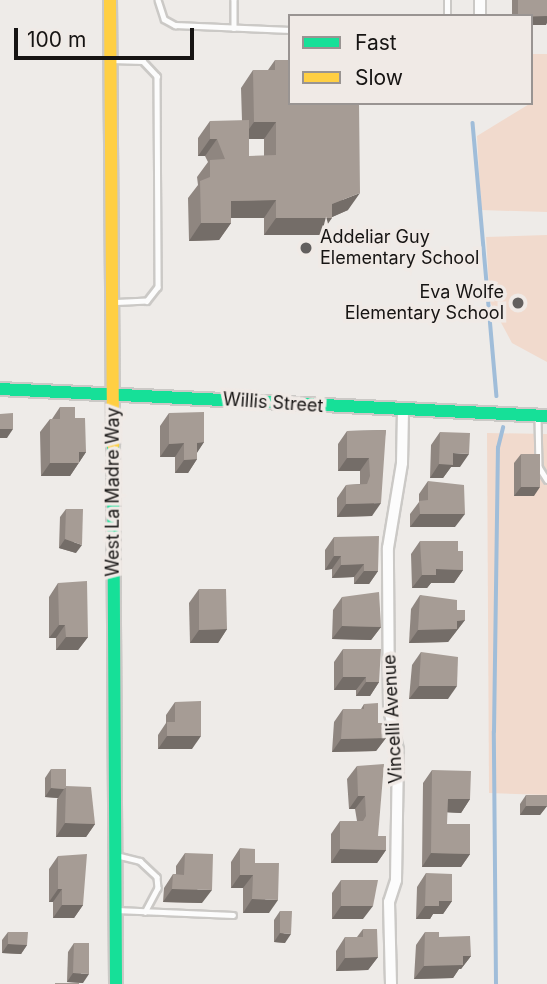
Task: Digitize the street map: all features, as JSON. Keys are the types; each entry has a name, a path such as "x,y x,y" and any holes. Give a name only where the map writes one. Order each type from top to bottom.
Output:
{"street":[{"name":"West La Madre Way","path":"110,0 116,984"},
{"name":"Willis Street","path":"0,389 112,392 403,412 542,416"},
{"name":"Vincelli Avenue","path":"391,984 389,902 396,880 398,750 389,709 388,548 402,463 403,412"}],"lane":[{"path":"158,0 164,19 175,24 288,30"},
{"path":"233,0 233,28"},
{"path":"110,60 143,61 157,76 158,248 156,294 147,301 111,303"},
{"path":"542,416 539,467 547,480"},
{"path":"115,855 140,861 157,877 158,888 145,912"},
{"path":"115,910 233,915"}],"shaded area":[{"path":"533,54 547,54 547,212 481,210 477,136 528,105 533,105"},
{"path":"547,235 547,362 512,343 490,302 486,237"},
{"path":"487,433 547,434 547,795 489,793"}],"building":[{"path":"518,0 547,0 547,16 518,14"},
{"path":"275,60 288,60 288,105 359,105 360,193 332,204 332,218 276,218 276,200 231,201 231,223 201,223 200,181 210,177 210,160 225,159 217,139 210,139 210,121 249,120 249,156 276,155 276,122 254,122 253,70 275,70"},
{"path":"60,407 75,407 75,418 85,418 86,452 79,452 79,463 50,463 50,419 60,419"},
{"path":"204,412 204,442 197,443 197,459 184,460 184,443 169,444 169,413"},
{"path":"13,413 13,429 0,429 0,414"},
{"path":"386,430 381,503 346,504 346,485 367,484 370,476 369,458 347,458 347,431"},
{"path":"440,432 470,433 469,454 453,453 453,465 439,464"},
{"path":"521,454 540,454 540,487 521,487"},
{"path":"428,481 464,485 465,514 420,514 419,501 428,500"},
{"path":"66,509 83,509 82,545 65,539"},
{"path":"379,536 378,571 364,571 364,564 341,565 341,556 334,556 334,537"},
{"path":"420,541 458,541 458,551 463,551 463,570 436,569 436,575 422,575"},
{"path":"87,581 88,637 66,637 65,625 59,625 58,583"},
{"path":"199,589 226,589 227,629 199,630"},
{"path":"379,592 381,627 342,626 342,597"},
{"path":"420,595 457,600 457,610 465,610 465,620 457,621 457,629 418,630"},
{"path":"343,649 381,649 379,682 366,682 366,677 343,677"},
{"path":"421,652 458,657 457,686 419,686"},
{"path":"201,701 201,736 167,736 167,722 175,722 175,702"},
{"path":"378,703 378,723 385,723 386,738 341,739 343,709 364,709 364,704"},
{"path":"384,764 378,836 386,836 386,850 340,849 340,821 363,821 366,816 365,796 358,796 357,766"},
{"path":"51,769 66,769 64,789 51,788"},
{"path":"432,770 471,771 470,799 448,799 447,824 470,824 470,854 431,853"},
{"path":"66,786 91,787 95,824 65,823"},
{"path":"526,795 547,795 547,806 526,806"},
{"path":"240,848 255,849 255,863 279,863 278,900 252,899 253,875 240,875"},
{"path":"185,853 213,854 212,890 172,889 173,874 184,875"},
{"path":"87,854 83,905 62,905 62,889 58,889 58,856"},
{"path":"426,873 452,874 452,901 439,901 439,906 425,906"},
{"path":"341,880 378,880 373,906 341,906"},
{"path":"280,911 292,911 291,934 280,933"},
{"path":"363,929 377,929 378,957 345,958 345,937 363,937"},
{"path":"8,932 28,932 27,945 8,944"},
{"path":"425,932 439,932 439,937 470,936 471,956 463,956 463,965 424,966"},
{"path":"74,943 89,943 89,974 73,973"}],"waterway":[{"path":"473,123 497,396"},
{"path":"496,984 494,732 498,448 503,428"}],"traffic: fast":[{"path":"0,389 547,416"},
{"path":"113,445 116,984"}],"traffic: slow":[{"path":"110,0 113,445"}],"place":[{"name":"Addeliar Guy Elementary School","path":"306,248"},
{"name":"Eva Wolfe Elementary School","path":"518,303"}]}
